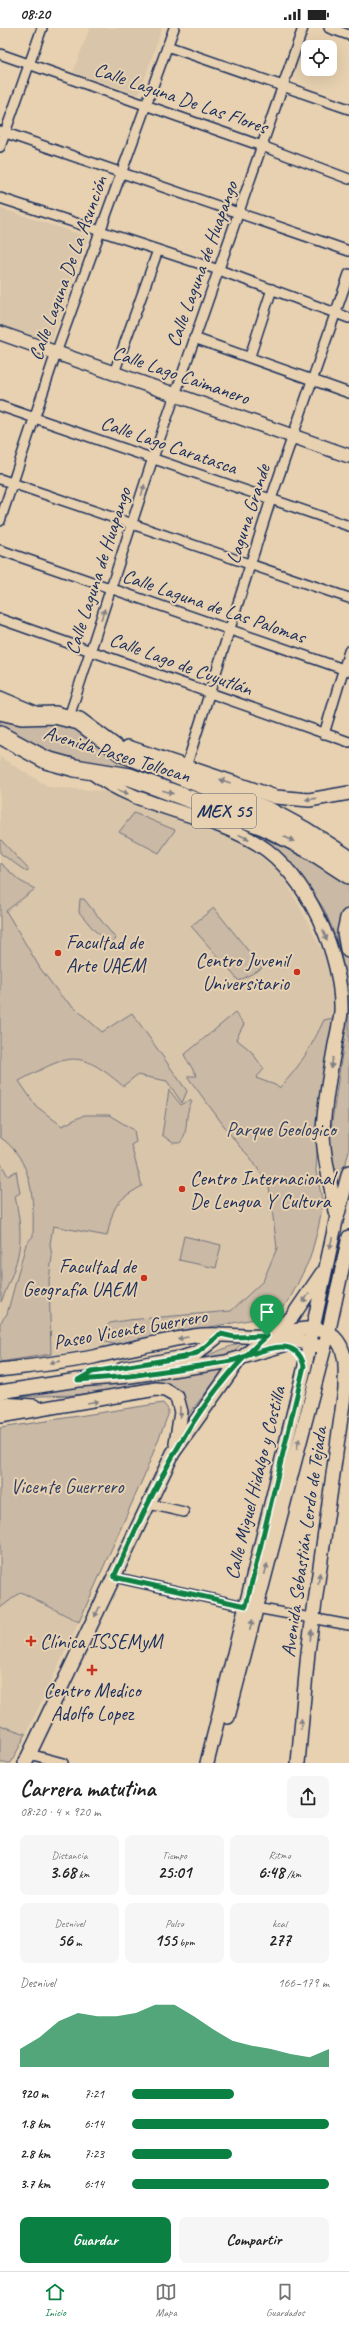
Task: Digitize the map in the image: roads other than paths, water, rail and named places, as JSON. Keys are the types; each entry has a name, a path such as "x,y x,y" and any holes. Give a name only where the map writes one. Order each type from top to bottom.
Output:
{"highway":[{"name":"Avenida Paseo Tollocan","path":"0,711 22,716 38,714 69,717 85,724 106,743 131,758 266,810 304,830 349,859"},
{"name":"Avenida Paseo Tollocan","path":"0,735 46,760 90,771 130,777 263,826 312,851 349,875"},
{"path":"262,793 266,810"},
{"path":"349,918 346,932 349,949"}],"main road":[{"name":"Calle Lago Caimanero","path":"0,333 349,456"},
{"name":"Avenida Paseo Tollocan","path":"0,698 38,714"},
{"name":"Avenida Paseo Tollocan","path":"0,741 24,748"},
{"path":"106,743 125,746 262,793 295,800 309,800 349,793"},
{"path":"90,771 120,791 188,813 259,845 284,868 308,900 319,920 333,955 340,1004 323,1130 325,1159 333,1192 336,1221"},
{"path":"336,1221 349,1172"},
{"name":"Calle Miguel Hidalgo y Costilla","path":"216,1763 314,1329 336,1221"},
{"name":"Calle Miguel Hidalgo y Costilla","path":"207,1763 328,1334 349,1237"},
{"path":"28,1760 173,1453 239,1360 292,1317 313,1289 327,1265"},
{"name":"Paseo Vicente Guerrero","path":"0,1370 78,1359 195,1336 221,1334 234,1337 267,1336 304,1328 314,1329 328,1334"},
{"path":"78,1380 92,1372 184,1357 197,1353 221,1334"},
{"path":"328,1334 333,1337 346,1351"},
{"name":"Paseo Vicente Guerrero","path":"0,1392 78,1380 130,1376 239,1360 297,1341 323,1348 346,1351"},
{"path":"282,1345 290,1347 299,1355 303,1362 304,1370"},
{"name":"Avenida Sebastián Lerdo de Tejada","path":"298,1763 313,1617 345,1389 346,1351"},
{"path":"0,1416 54,1408 156,1389 165,1390 177,1397 182,1412 173,1453"},
{"path":"0,1404 54,1408"}],"street":[{"path":"0,147 2,132 30,64 42,28"},
{"name":"Calle Laguna De La Asunción","path":"0,521 14,483 56,353 174,28"},
{"name":"Calle Laguna de Huapango","path":"69,717 112,589 153,458 303,28"},
{"path":"329,28 349,36"},
{"path":"167,46 349,109"},
{"name":"Calle Laguna De Las Flores","path":"0,54 262,146 349,179"},
{"path":"2,132 349,251"},
{"path":"0,198 218,270 349,318"},
{"path":"114,373 158,250"},
{"name":"Laguna Grande","path":"186,767 271,499 349,274"},
{"path":"250,356 272,289"},
{"path":"194,338 250,356 349,393"},
{"name":"Calle Lago Caratasca","path":"0,406 349,526"},
{"path":"0,479 133,523 349,598"},
{"name":"Calle Laguna de Las Palomas","path":"0,550 346,670"},
{"name":"Calle Lago de Cuyutlán","path":"0,619 349,742"},
{"path":"324,734 346,670 349,651"},
{"path":"149,1504 184,1512"},
{"path":"114,1577 349,1625"},
{"path":"28,1760 63,1763"}],"place":[{"name":"Facultad de Arte UAEM","path":"58,953"},
{"name":"Centro Juvenil Universitario","path":"297,972"},
{"name":"Centro Internacional De Lengua Y Cultura","path":"182,1189"},
{"name":"Facultad de Geografía UAEM","path":"144,1278"},
{"name":"Clínica ISSEMyM","path":"31,1641"},
{"name":"Centro Medico Adolfo Lopez","path":"92,1670"}],"park label":[{"name":"Parque Geologico","path":"281,1129"},
{"name":"Vicente Guerrero","path":"67,1486"}]}
